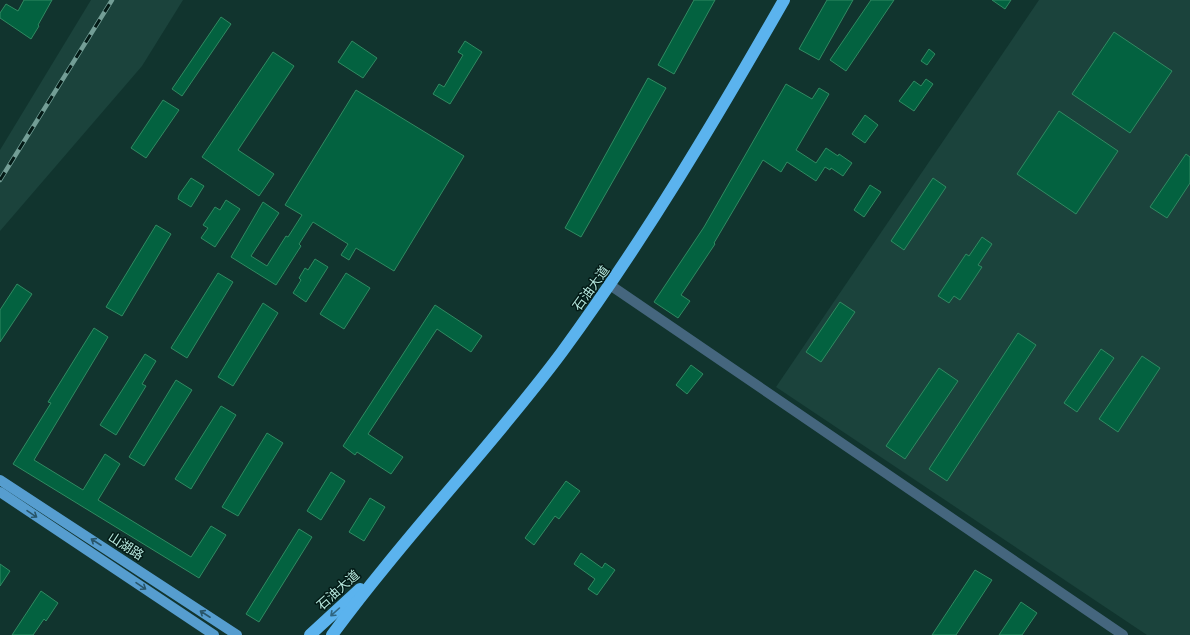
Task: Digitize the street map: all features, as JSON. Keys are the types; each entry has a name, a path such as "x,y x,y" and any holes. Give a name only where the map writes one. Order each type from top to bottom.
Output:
{"highway":[{"name":"石油大道","path":"332,635 385,567 470,467 556,360 610,285 696,152 784,0"},
{"name":"石油大道","path":"310,635 385,567"}],"main road":[{"name":"山湖路","path":"0,480 237,635"},
{"name":"山湖路","path":"0,492 214,635"}],"street":[{"path":"610,285 1123,635"}],"shaded area":[{"path":"91,0 183,0 142,66 0,231 0,150"},
{"path":"1039,0 1190,0 1190,635 1147,635 776,387"}],"building":[{"path":"24,0 52,0 31,39 0,18 0,13 6,4 18,11"},
{"path":"694,0 715,0 674,74 658,65"},
{"path":"827,0 853,0 819,60 799,49"},
{"path":"871,0 894,0 846,71 830,60"},
{"path":"992,0 1011,0 1005,9"},
{"path":"221,17 231,24 182,96 172,89"},
{"path":"1114,32 1172,71 1130,133 1072,94"},
{"path":"352,41 377,58 363,78 338,62"},
{"path":"465,41 482,52 450,104 433,94 439,84 444,87 463,55 458,52"},
{"path":"929,49 935,54 927,65 921,61"},
{"path":"273,52 294,66 238,150 274,174 259,196 202,157"},
{"path":"648,78 666,88 581,237 565,228"},
{"path":"926,79 933,84 914,111 899,101 914,81 921,86"},
{"path":"786,84 812,99 819,88 829,94 796,150 816,163 826,148 838,156 839,154 852,163 843,176 831,168 830,170 825,167 816,181 787,162 781,172 763,160 714,243 715,244 681,295 690,301 678,318 654,302 704,227"},
{"path":"356,90 464,156 394,271 356,248 349,260 341,255 348,244 313,222 299,244 301,246 276,285 231,257 263,202 279,213 251,256 267,266 286,236 288,237 302,215 285,205"},
{"path":"163,100 179,110 146,158 131,148"},
{"path":"1059,111 1118,151 1076,214 1017,174"},
{"path":"865,115 878,125 865,143 852,134"},
{"path":"1186,154 1190,157 1190,183 1167,218 1150,207"},
{"path":"191,178 204,186 191,207 178,199 179,195"},
{"path":"933,178 946,187 904,250 891,241"},
{"path":"870,185 881,192 864,217 854,210"},
{"path":"226,200 240,209 215,247 201,238 208,228 203,225 215,207 220,210"},
{"path":"156,225 171,234 122,316 106,307"},
{"path":"982,237 992,244 978,265 982,267 960,300 954,296 949,303 938,296 966,254 969,256"},
{"path":"315,259 328,267 306,302 293,293 301,280 299,278 305,268 308,270"},
{"path":"218,273 233,282 187,358 171,348"},
{"path":"346,273 370,288 344,329 320,314"},
{"path":"17,284 32,294 0,342 0,310"},
{"path":"840,302 855,312 821,362 806,352"},
{"path":"263,303 278,313 233,386 218,377"},
{"path":"435,305 482,336 471,352 437,329 368,434 403,457 391,474 357,452 355,455 343,446"},
{"path":"94,328 108,337 34,460 83,490 105,454 120,464 98,500 191,557 211,526 226,535 199,578 13,464 51,403 48,402"},
{"path":"1018,333 1036,345 947,481 929,469"},
{"path":"1101,349 1114,358 1077,412 1064,403"},
{"path":"145,354 156,361 142,384 146,386 116,435 100,425"},
{"path":"1142,356 1160,368 1118,432 1099,419"},
{"path":"691,365 703,374 687,394 676,385"},
{"path":"939,368 958,381 905,459 886,446"},
{"path":"176,380 192,390 144,466 129,457"},
{"path":"221,406 236,415 191,489 175,479"},
{"path":"267,433 283,443 238,516 222,507"},
{"path":"331,472 345,481 321,520 307,511"},
{"path":"566,481 580,491 559,519 555,516 534,545 525,538"},
{"path":"370,498 385,507 364,541 349,532"},
{"path":"299,529 312,537 259,622 246,614"},
{"path":"581,553 602,568 605,563 615,570 597,595 588,589 595,579 574,564"},
{"path":"0,564 10,571 0,586"},
{"path":"975,570 992,580 956,635 932,635"},
{"path":"41,591 58,603 46,621 44,619 33,635 12,635"},
{"path":"1021,602 1037,613 1022,635 999,635"}],"railway":[{"path":"0,180 112,0"}]}
